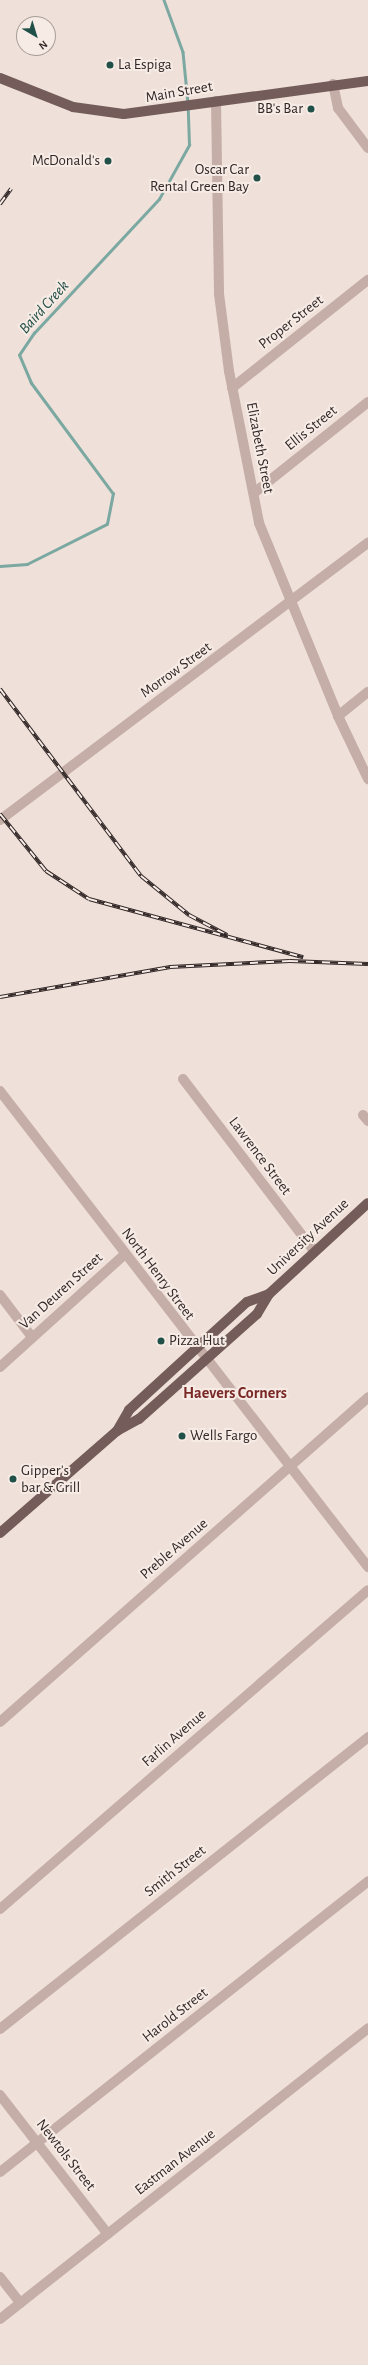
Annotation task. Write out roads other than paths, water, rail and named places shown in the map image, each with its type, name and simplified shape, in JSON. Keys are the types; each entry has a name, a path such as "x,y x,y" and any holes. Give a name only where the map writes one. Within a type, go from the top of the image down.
{"main road":[{"name":"Main Street","path":"0,78 51,99 94,111 137,114 334,84 368,81"},
{"name":"University Avenue","path":"0,1533 117,1431 138,1419 257,1314 269,1294 314,1250 368,1203"},
{"name":"University Avenue","path":"117,1431 129,1410 247,1302 269,1294"}],"street":[{"path":"334,84 338,108 368,148"},
{"name":"Elizabeth Street","path":"216,101 218,283 232,388 259,523 338,716 368,779"},
{"name":"Proper Street","path":"232,388 368,280"},
{"name":"Ellis Street","path":"254,493 368,402"},
{"name":"Morrow Street","path":"0,820 292,604 368,544"},
{"path":"338,716 368,692"},
{"name":"Lawrence Street","path":"183,1079 314,1250"},
{"name":"North Henry Street","path":"0,1091 196,1349 368,1567"},
{"name":"Van Deuren Street","path":"0,1366 125,1254"},
{"path":"0,1295 32,1337"},
{"name":"Preble Avenue","path":"0,1722 368,1397"},
{"name":"Farlin Avenue","path":"0,1909 368,1590"},
{"name":"Smith Street","path":"0,2029 368,1737"},
{"name":"Harold Street","path":"0,2172 368,1881"},
{"name":"Eastman Avenue","path":"0,2319 368,2028"},
{"name":"Newtols Street","path":"0,2095 108,2234"},
{"path":"0,2277 20,2303"}],"waterway":[{"name":"Baird Creek","path":"164,0 183,52 188,103"},
{"name":"Baird Creek","path":"0,566 27,564 107,524 113,494 31,383 19,355 34,333 159,199 189,145 188,108"}],"railway":[{"path":"0,204 11,189"},
{"path":"0,689 141,876 189,915 227,935"},
{"path":"0,814 46,871 89,899 303,957"},
{"path":"0,997 170,967 290,961 368,964"}],"place":[{"name":"La Espiga","path":"110,65"},
{"name":"BB's Bar","path":"311,109"},
{"name":"McDonald's","path":"108,161"},
{"name":"Oscar Car Rental Green Bay","path":"257,178"},
{"name":"Pizza Hut","path":"161,1341"},
{"name":"Wells Fargo","path":"182,1436"},
{"name":"Gipper's bar & Grill","path":"13,1479"}],"district":[{"name":"Haevers Corners","path":"235,1393"}]}
